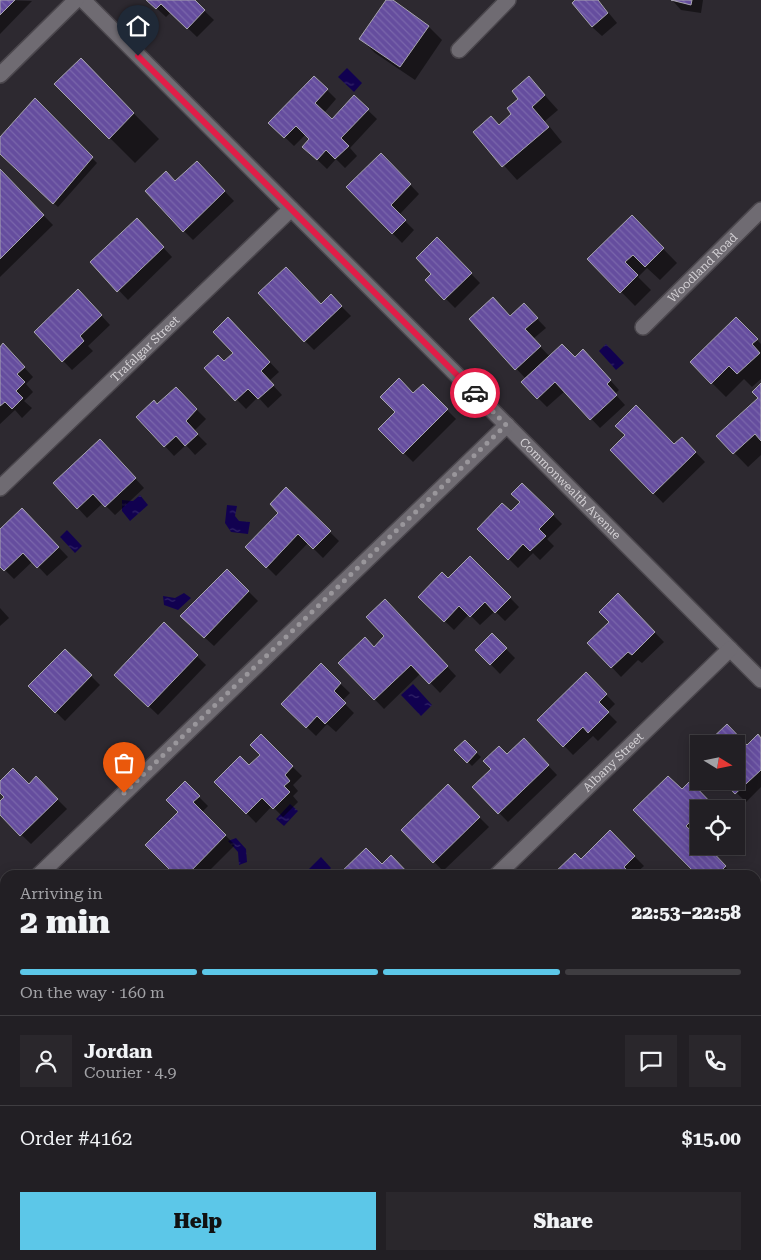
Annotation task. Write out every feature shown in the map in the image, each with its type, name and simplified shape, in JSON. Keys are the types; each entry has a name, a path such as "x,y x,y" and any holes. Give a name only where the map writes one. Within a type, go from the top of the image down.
{"street":[{"path":"0,75 76,0"},
{"name":"Commonwealth Avenue","path":"83,0 761,680"},
{"path":"459,50 508,0"},
{"name":"Trafalgar Street","path":"0,488 291,209"},
{"name":"Woodland Road","path":"643,327 761,210"},
{"path":"44,870 506,425"},
{"name":"Albany Street","path":"502,870 730,649"}],"water":[{"path":"347,68 362,83 354,92 338,77"},
{"path":"606,344 624,363 616,370 599,351"},
{"path":"140,495 148,505 130,521 122,511 122,500 133,501"},
{"path":"227,505 237,506 235,516 239,521 250,522 248,534 231,532 225,523"},
{"path":"67,530 82,546 75,553 60,537"},
{"path":"184,593 191,598 178,610 164,605 163,596 175,598"},
{"path":"413,684 432,705 421,716 401,695"},
{"path":"290,804 298,811 284,826 276,819"},
{"path":"236,838 246,849 247,862 239,865 238,852 228,841"},
{"path":"321,857 331,868 329,870 308,870"}],"building":[{"path":"0,0 15,0 0,15"},
{"path":"146,0 195,0 205,10 187,29 161,4 156,9"},
{"path":"386,0 393,0 429,26 400,67 359,39"},
{"path":"575,0 598,0 608,13 592,27 572,3"},
{"path":"671,0 692,0 691,5"},
{"path":"81,58 134,113 109,139 54,84"},
{"path":"314,76 328,89 315,103 332,119 354,95 369,109 341,138 349,146 335,159 326,150 317,160 302,147 309,139 296,126 284,138 268,123"},
{"path":"529,76 545,95 532,107 549,127 502,167 473,132 491,116 499,125 511,114 507,108 518,99 512,91"},
{"path":"35,98 93,157 53,204 0,154 0,137"},
{"path":"381,153 411,184 391,205 406,220 392,234 346,187"},
{"path":"197,161 225,191 183,232 145,191 166,171 175,181"},
{"path":"0,169 44,215 0,259"},
{"path":"632,215 664,248 645,267 633,255 625,262 638,275 620,293 587,259"},
{"path":"137,218 164,247 117,292 90,262"},
{"path":"437,237 472,273 444,300 425,280 431,274 416,258"},
{"path":"286,267 321,304 331,294 342,306 304,342 258,293"},
{"path":"78,289 102,315 80,336 84,341 62,362 34,332"},
{"path":"493,297 510,316 524,303 538,318 525,329 541,346 515,370 469,319"},
{"path":"228,317 270,362 261,371 274,385 258,399 248,389 235,401 204,368 218,355 224,361 233,353 213,332"},
{"path":"736,317 758,339 752,344 760,353 737,374 729,366 711,384 690,362"},
{"path":"3,343 25,367 17,374 25,382 16,391 23,398 12,409 5,402 0,406 0,347"},
{"path":"562,344 575,357 583,349 611,380 607,384 617,395 590,420 555,382 537,399 521,382"},
{"path":"399,378 413,393 423,384 448,409 403,454 378,429 395,412 380,397"},
{"path":"761,383 761,441 755,434 733,454 716,436 758,398 752,392"},
{"path":"176,387 197,409 186,421 198,434 185,446 176,436 164,447 136,417 154,400 157,404"},
{"path":"636,405 674,444 682,437 696,452 653,494 610,450 625,435 615,426"},
{"path":"100,439 136,478 105,507 93,494 77,509 53,483"},
{"path":"522,483 554,514 539,529 546,536 530,551 523,544 508,560 477,529 502,503 511,511 520,502 511,494"},
{"path":"286,487 331,531 313,549 298,534 266,568 245,547 278,513 270,504"},
{"path":"22,508 59,547 37,568 23,553 4,571 0,567 0,529"},
{"path":"470,556 511,597 495,613 485,602 470,617 459,606 444,622 418,597 442,572 448,578"},
{"path":"227,569 249,591 204,638 180,616"},
{"path":"618,593 655,632 632,655 628,652 611,668 587,643 609,622 599,612"},
{"path":"385,599 448,666 429,684 411,665 374,700 338,663 365,637 374,647 384,636 366,617"},
{"path":"164,622 198,655 148,707 114,675"},
{"path":"492,633 507,648 490,665 475,650"},
{"path":"65,649 92,675 55,713 28,686"},
{"path":"321,663 341,683 334,691 346,703 325,724 317,716 306,728 281,704"},
{"path":"586,672 607,694 599,702 609,712 588,733 583,727 563,747 537,720"},
{"path":"727,724 737,735 715,735"},
{"path":"261,734 293,766 285,775 290,781 284,786 290,792 273,809 262,798 246,814 214,782 240,756 249,765 260,755 250,745"},
{"path":"758,734 761,738 761,770 745,785 745,743 747,745"},
{"path":"524,738 549,765 498,814 472,787 491,769 483,761 499,746 507,754"},
{"path":"465,740 477,752 467,763 454,750"},
{"path":"13,768 29,784 36,776 58,799 20,836 0,815 0,801 4,797 0,793 0,781"},
{"path":"668,776 682,789 690,781 690,790 699,790 708,800 690,800 690,822 686,826 690,830 690,855 716,855 726,866 722,870 692,870 633,810"},
{"path":"185,781 200,796 193,802 226,835 192,870 170,870 145,845 178,812 166,800"},
{"path":"448,784 480,817 433,863 401,830"},
{"path":"731,790 739,790 735,794"},
{"path":"610,830 635,856 624,867 627,870 557,870 575,853 581,859"},
{"path":"366,848 382,864 391,855 405,870 343,870"}],"way so far":[{"path":"124,793 506,425 475,393"}],"route":[{"path":"138,56 475,393"}]}
